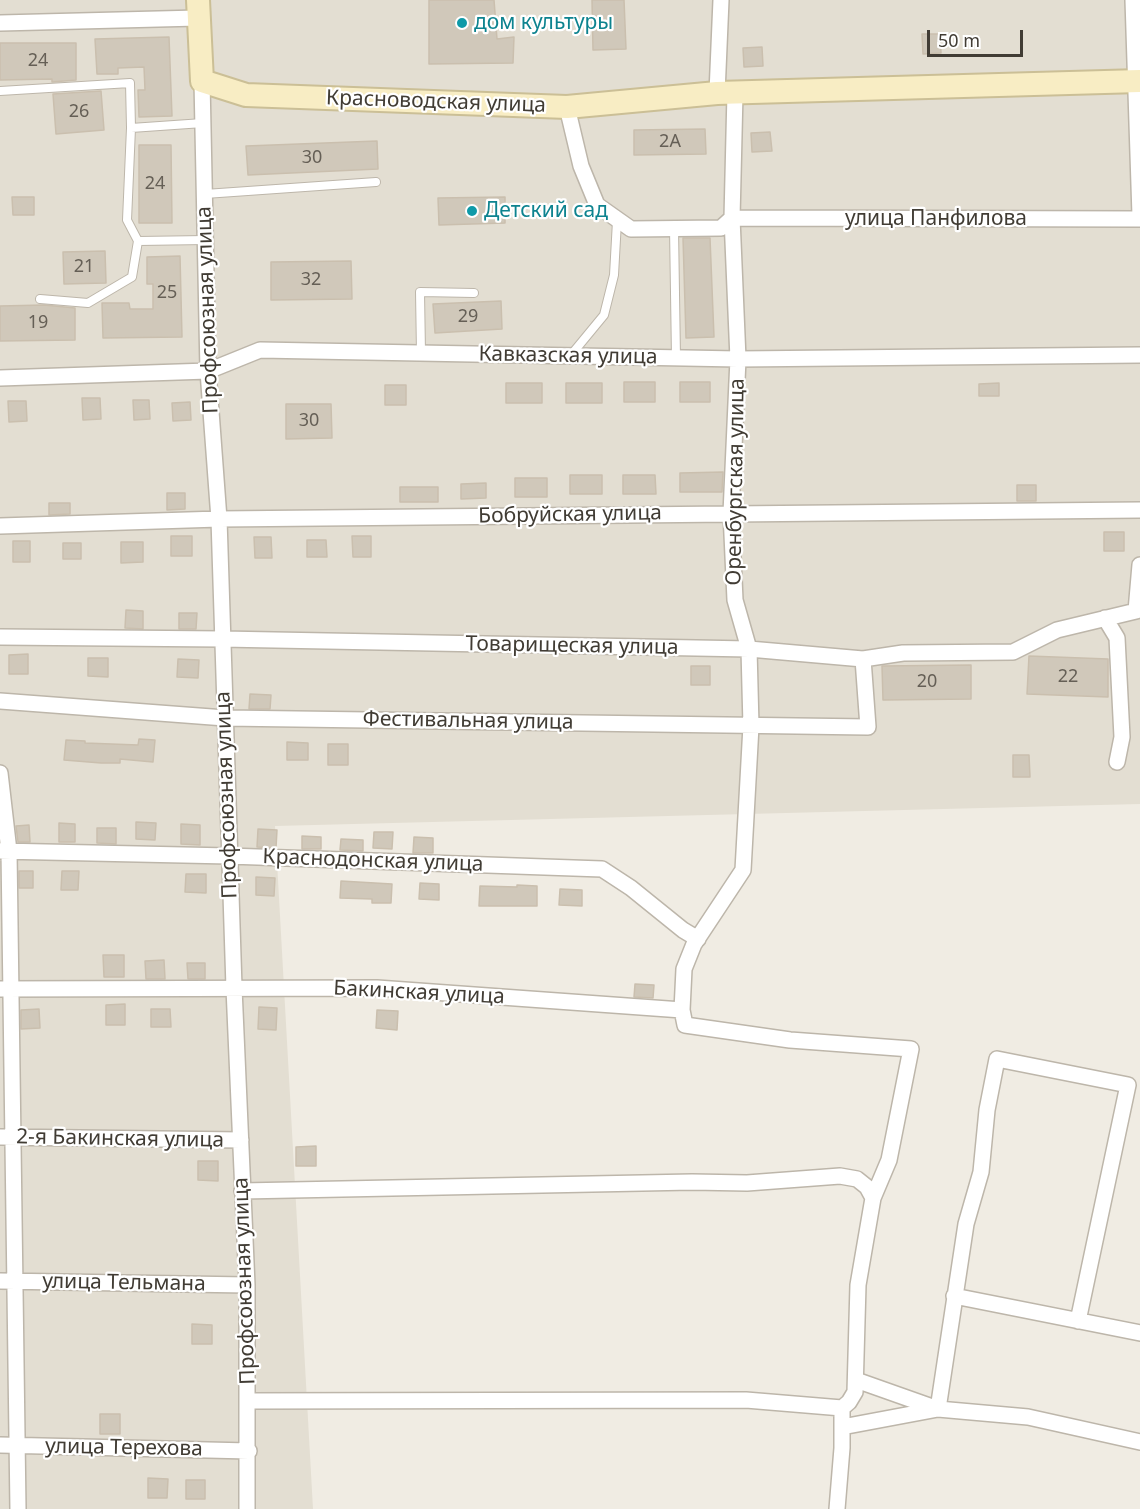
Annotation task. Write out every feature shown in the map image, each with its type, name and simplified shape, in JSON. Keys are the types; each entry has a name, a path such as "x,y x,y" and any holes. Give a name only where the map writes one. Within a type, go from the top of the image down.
{"main road":[{"path":"198,9 202,81"},
{"name":"Красноводская улица","path":"202,81 246,95 567,106"},
{"path":"567,106 726,93 1138,82"}],"street":[{"name":"Оренбургская улица","path":"698,939 743,870 751,726 749,649 735,600 731,513 738,359 721,0"},
{"path":"1133,0 1138,82 1140,218"},
{"path":"0,23 198,9"},
{"name":"Профсоюзная улица","path":"202,81 208,371 219,519 229,856 247,1285 248,1509"},
{"name":"Красноводская улица","path":"567,106 581,166 597,205 631,229 721,228 732,218"},
{"name":"улица Панфилова","path":"732,218 1140,218"},
{"name":"Кавказская улица","path":"0,378 208,371 260,350 738,359 1140,355"},
{"name":"Бобруйская улица","path":"0,526 219,519 1140,510"},
{"name":"Товарищеская улица","path":"0,637 749,649 863,659 903,653 1013,652 1057,630 1136,611 1140,565"},
{"path":"1105,618 1117,638 1122,737 1117,762"},
{"name":"Фестивальная улица","path":"0,701 225,718 868,727 863,659"},
{"path":"0,773 5,851 8,1281 17,1445 18,1509"},
{"name":"Краснодонская улица","path":"5,851 229,856 602,870 631,888 683,930 698,939"},
{"path":"248,1401 746,1400 842,1408 849,1402 855,1392 858,1285 873,1198 889,1160 910,1049 790,1040 685,1025 682,1010 684,969 698,939"},
{"name":"Бакинская улица","path":"6,989 377,988 682,1010"},
{"path":"938,1409 966,1224 981,1172 987,1110 997,1059 1134,1085 1078,1321"},
{"name":"2-я Бакинская улица","path":"7,1137 241,1140"},
{"path":"242,1191 692,1182 747,1183 840,1176 857,1179 867,1187 873,1198"},
{"name":"улица Тельмана","path":"8,1281 247,1285"},
{"path":"954,1296 1140,1333"},
{"path":"856,1380 938,1409 1028,1417 1140,1443"},
{"path":"837,1509 842,1408"},
{"path":"842,1427 938,1409"},
{"name":"улица Терехова","path":"0,1445 249,1451"}],"lane":[{"path":"0,91 130,84 131,128 127,220 138,241 132,277 88,303 40,299"},
{"path":"131,128 203,123"},
{"path":"205,194 376,182"},
{"path":"570,356 604,315 614,274 617,219"},
{"path":"674,228 676,358"},
{"path":"138,241 206,240"},
{"path":"421,353 420,292 474,293"}],"shaded area":[{"path":"0,0 1140,0 1140,804 275,826 313,1509 0,1509"}],"building":[{"name":"дом культуры","path":"429,0 494,0 497,39 514,37 513,63 429,64"},
{"path":"592,0 624,0 626,49 593,50"},
{"path":"922,34 940,34 941,53 923,54"},
{"path":"169,37 172,116 139,117 138,90 145,90 144,67 118,68 118,74 97,74 95,39"},
{"path":"0,43 76,43 76,80 52,82 52,79 0,80"},
{"path":"762,47 763,66 744,67 743,48"},
{"path":"101,91 104,130 56,134 53,94"},
{"path":"705,129 706,154 634,155 634,130"},
{"path":"770,132 772,151 752,152 751,133"},
{"path":"377,141 378,169 248,175 246,146"},
{"path":"139,145 171,145 172,223 139,223"},
{"path":"12,197 34,197 34,215 13,215"},
{"name":"Детский сад","path":"505,197 505,223 439,225 438,198"},
{"path":"683,238 710,238 714,337 686,338"},
{"path":"105,251 106,283 64,284 63,252"},
{"path":"180,256 182,337 103,338 102,303 129,303 130,309 153,309 153,284 147,284 147,257"},
{"path":"351,261 352,299 271,300 271,262"},
{"path":"501,301 502,329 435,333 433,304"},
{"path":"44,305 75,308 75,340 0,341 0,306"},
{"path":"624,382 655,382 655,402 624,402"},
{"path":"680,382 710,382 710,402 680,402"},
{"path":"506,383 542,383 542,403 506,403"},
{"path":"566,383 602,383 602,403 566,403"},
{"path":"999,383 999,396 979,396 979,384"},
{"path":"385,385 406,385 406,405 385,405"},
{"path":"82,398 100,398 101,419 83,420"},
{"path":"133,400 149,400 150,419 134,420"},
{"path":"8,401 26,401 27,421 9,422"},
{"path":"190,402 191,420 173,421 172,403"},
{"path":"286,404 331,404 332,438 286,439"},
{"path":"723,472 722,492 680,492 680,473"},
{"path":"570,475 602,475 602,494 570,494"},
{"path":"623,475 655,475 656,494 623,494"},
{"path":"515,478 547,478 547,497 515,497"},
{"path":"486,483 486,498 461,499 461,484"},
{"path":"1017,485 1036,485 1036,501 1017,501"},
{"path":"400,487 438,487 438,502 400,502"},
{"path":"167,493 185,493 185,509 167,510"},
{"path":"49,503 70,503 70,514 49,515"},
{"path":"1104,532 1124,532 1124,551 1104,551"},
{"path":"171,536 192,536 192,556 171,556"},
{"path":"352,536 371,536 371,557 353,557"},
{"path":"254,537 271,537 272,558 255,558"},
{"path":"307,540 326,540 327,557 307,557"},
{"path":"13,541 30,541 30,562 13,562"},
{"path":"121,542 143,542 143,562 121,563"},
{"path":"63,543 81,543 81,559 63,559"},
{"path":"126,610 143,611 143,629 125,628"},
{"path":"179,613 197,613 196,629 179,629"},
{"path":"28,654 28,674 9,674 9,655"},
{"path":"1029,656 1108,659 1108,697 1027,694"},
{"path":"88,658 108,658 108,677 88,676"},
{"path":"178,659 199,660 198,678 177,677"},
{"path":"971,665 971,699 883,700 882,666"},
{"path":"691,666 710,666 710,685 691,685"},
{"path":"250,694 271,695 270,709 249,709"},
{"path":"139,739 155,740 153,762 120,759 120,763 64,760 66,740 138,745"},
{"path":"287,742 308,743 308,760 287,760"},
{"path":"328,744 348,744 348,765 328,765"},
{"path":"1013,755 1029,755 1030,777 1013,777"},
{"path":"136,822 156,823 155,840 136,839"},
{"path":"59,823 75,824 75,842 59,842"},
{"path":"181,824 200,825 200,845 181,844"},
{"path":"29,825 30,842 18,842 16,826"},
{"path":"97,828 116,828 116,844 97,843"},
{"path":"258,829 277,830 276,848 257,847"},
{"path":"374,832 393,832 392,849 373,848"},
{"path":"302,836 321,837 321,849 302,849"},
{"path":"414,837 433,838 433,853 413,853"},
{"path":"341,839 363,840 363,851 340,850"},
{"path":"19,871 33,871 33,888 19,888"},
{"path":"62,871 79,871 78,890 61,890"},
{"path":"186,874 206,874 206,893 185,892"},
{"path":"256,877 275,878 274,896 256,895"},
{"path":"341,881 392,884 391,903 372,903 372,899 340,898"},
{"path":"420,883 439,884 439,900 419,899"},
{"path":"517,885 537,886 537,906 479,906 480,886 517,887"},
{"path":"560,889 582,890 582,906 559,905"},
{"path":"103,955 124,955 124,977 104,977"},
{"path":"164,960 165,979 146,979 145,961"},
{"path":"187,963 205,963 205,979 188,979"},
{"path":"635,984 654,985 653,998 634,997"},
{"path":"125,1004 125,1025 106,1025 106,1005"},
{"path":"259,1007 277,1008 276,1030 258,1029"},
{"path":"39,1009 40,1028 21,1029 21,1010"},
{"path":"151,1009 170,1009 171,1027 151,1027"},
{"path":"377,1010 398,1011 397,1030 376,1028"},
{"path":"316,1146 316,1166 296,1166 296,1147"},
{"path":"198,1161 218,1161 218,1181 198,1180"},
{"path":"192,1324 212,1325 212,1344 192,1344"},
{"path":"100,1414 120,1414 120,1434 100,1434"},
{"path":"148,1478 168,1479 167,1498 148,1498"},
{"path":"186,1480 205,1480 205,1499 186,1499"}],"place":[{"name":"дом культуры","path":"462,23"},
{"name":"Детский сад","path":"472,211"}]}
